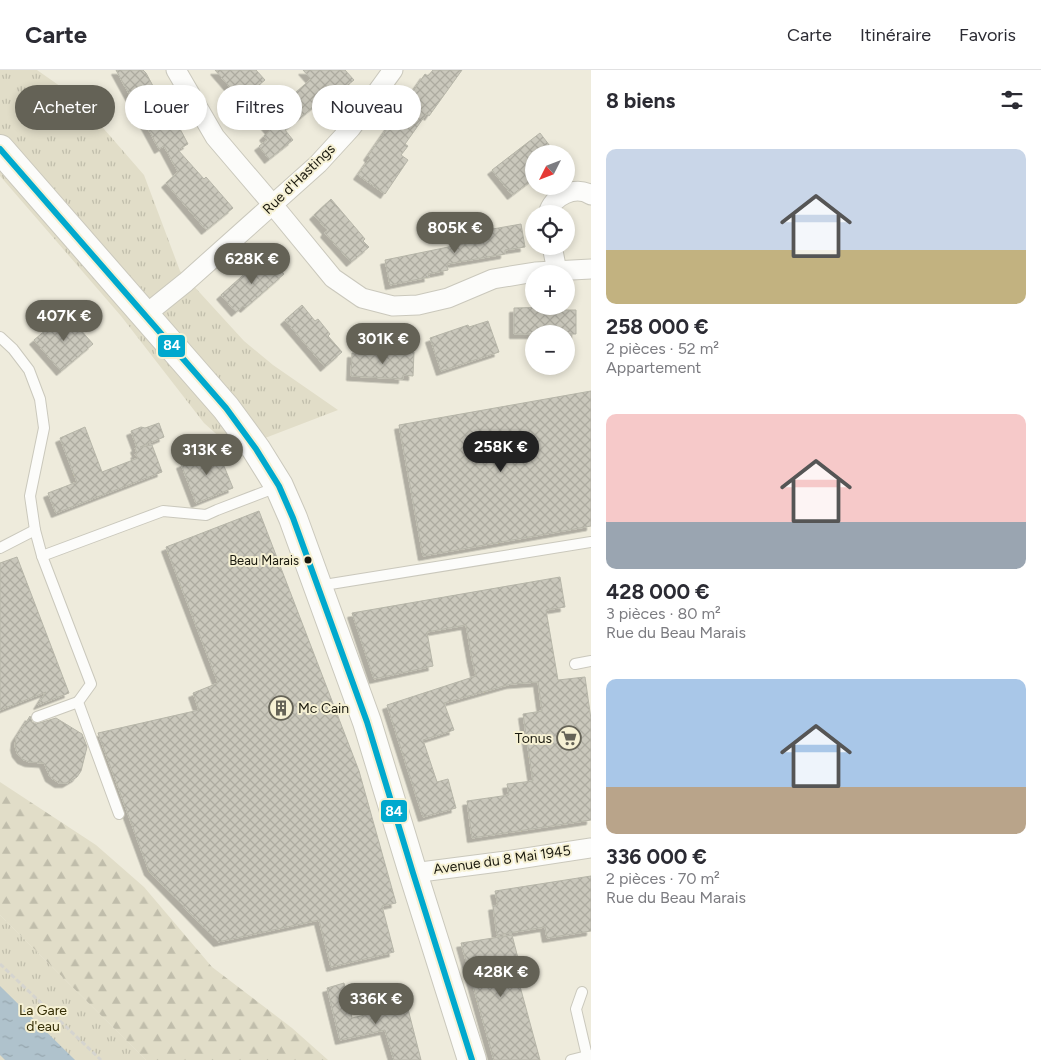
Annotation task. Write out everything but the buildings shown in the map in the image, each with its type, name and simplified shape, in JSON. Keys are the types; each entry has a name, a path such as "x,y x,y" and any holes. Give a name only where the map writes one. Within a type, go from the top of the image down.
{"street":[{"path":"176,70 215,137 333,278 362,298 393,306 418,305 448,298 493,279 525,274"},
{"name":"Rue d'Hastings","path":"145,315 186,282 318,164 351,128 393,70"},
{"path":"0,149 226,408 256,449 279,486 293,518 367,722 472,1060"},
{"path":"551,205 559,196 572,191 586,192 591,195"},
{"path":"575,270 591,269"},
{"name":"Avenue du 8 Mai 1945","path":"413,873 591,848"}],"lane":[{"path":"0,337 30,370 40,399 44,428 30,496 35,530 42,556 90,684 78,702 38,718"},
{"path":"42,556 163,511 206,516 216,510 279,486"},
{"path":"0,548 35,530"},
{"path":"318,586 591,542"},
{"path":"576,664 591,661"},
{"path":"78,702 119,814"},
{"path":"571,1060 589,1055 576,1008 582,992"}],"path":[{"path":"0,964 101,1060"}],"green space":[{"path":"0,70 37,70 58,85 15,85 15,130 105,130 144,175 180,271 244,341 273,365 338,410 234,450 204,423 121,316 0,176"},
{"path":"0,782 96,845 144,887 212,967 292,1028 328,1060 146,1060 0,915"},
{"name":"La Gare d'eau","path":"0,915 146,1060 0,1060"}],"water":[{"path":"0,986 75,1060 5,1060 0,1055"}],"transit line":[{"name":"84","path":"0,149 226,408 256,449 279,486 293,518 367,722 472,1060"}],"place":[{"name":"Beau Marais","path":"308,560"},
{"name":"Mc Cain","path":"281,708"},
{"name":"Tonus","path":"569,738"}]}
